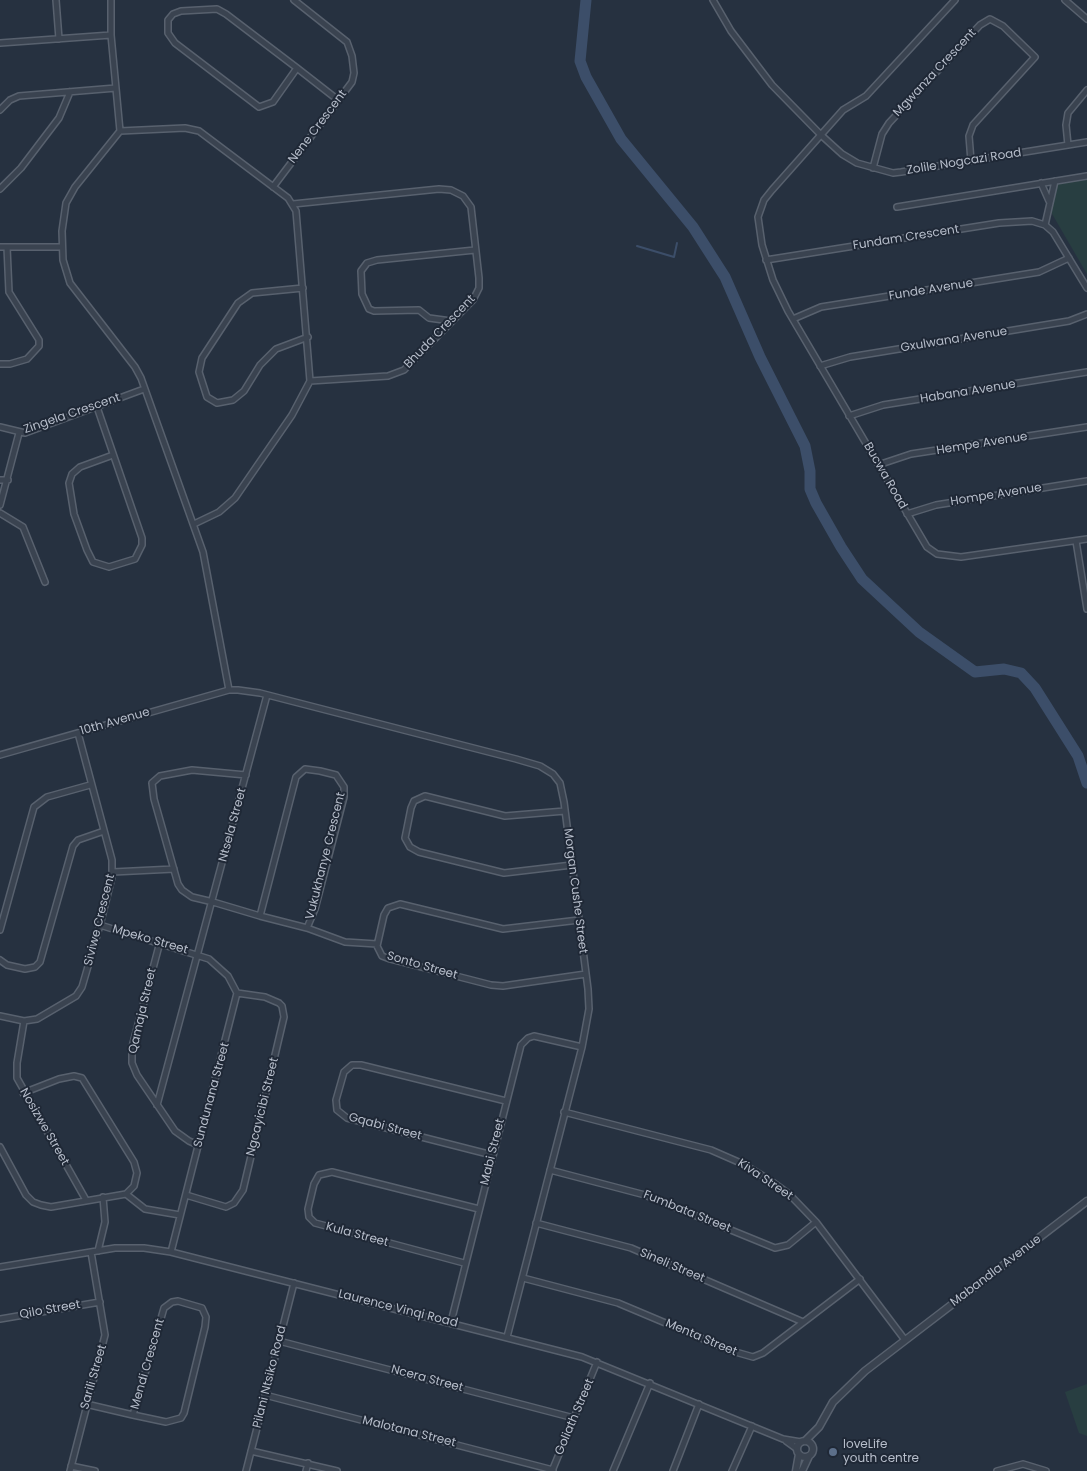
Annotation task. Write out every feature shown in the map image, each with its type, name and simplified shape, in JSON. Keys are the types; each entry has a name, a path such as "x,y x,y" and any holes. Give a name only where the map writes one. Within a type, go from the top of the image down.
{"street":[{"path":"56,0 59,39"},
{"path":"111,0 111,35 120,132 70,196 64,212 61,247 63,260 70,283 135,367 144,389 194,524 206,565 229,690"},
{"name":"Nene Crescent","path":"273,187 352,82 354,64 350,48 343,38 294,0"},
{"name":"Zolile Nogcazi Road","path":"713,0 731,32 772,85 821,135 848,158 873,168 900,172 1087,142"},
{"name":"Bucwa Road","path":"954,0 866,96 843,110 764,200 758,217 766,260 773,280 792,319 927,547 936,554 951,558 1087,539"},
{"path":"1065,0 1087,19"},
{"path":"297,68 273,102 259,107 175,43 168,33 168,20 175,12 217,9 297,68 338,100"},
{"name":"Mgwanza Crescent","path":"873,168 882,134 889,123 980,25 987,19 992,19 1003,26 1035,57 973,125 969,136 971,160"},
{"path":"0,43 111,35"},
{"path":"0,110 10,100 19,96 116,88"},
{"path":"1068,145 1066,125 1068,113 1087,90"},
{"path":"0,189 21,168 59,118 70,92"},
{"path":"120,132 185,128 199,131 293,204 298,224 310,381 292,415 235,498 219,512 194,524"},
{"path":"897,207 1087,176"},
{"path":"1055,181 1045,224 1070,258 1087,288"},
{"path":"1041,184 1049,202"},
{"name":"Bhuda Crescent","path":"293,204 439,189 451,190 463,196 471,208 479,278 478,294 404,370 397,374 310,381"},
{"name":"Fundam Crescent","path":"766,260 999,222 1025,220 1045,224"},
{"path":"0,247 61,247"},
{"path":"0,364 10,364 27,359 38,346 39,340 8,292 6,247"},
{"path":"451,321 429,318 419,310 374,311 369,309 362,294 360,271 367,263 377,260 475,250"},
{"name":"Funde Avenue","path":"792,319 821,307 1039,272 1070,258"},
{"path":"304,288 252,293 238,303 202,358 199,372 207,397 217,403 233,400 244,391 260,365 276,349 308,337"},
{"name":"Gxulwana Avenue","path":"820,366 850,357 1069,321 1087,314"},
{"name":"Habana Avenue","path":"849,416 883,405 1087,372"},
{"name":"Zingela Crescent","path":"0,427 19,432 31,431 144,389"},
{"path":"97,407 142,538 142,545 135,559 109,567 93,562 87,550 74,514 69,483 72,474 80,467 112,455"},
{"name":"Hempe Avenue","path":"878,465 911,454 1087,427"},
{"path":"0,505 19,432"},
{"path":"0,480 8,480"},
{"name":"Hompe Avenue","path":"907,514 936,505 1087,480"},
{"path":"0,513 23,526 45,582"},
{"path":"1076,541 1087,609"},
{"name":"Morgan Cushe Street","path":"229,690 267,695 540,766 550,770 560,783 586,974 588,1009 582,1047 507,1337"},
{"name":"10th Avenue","path":"0,755 229,690"},
{"name":"Ntsela Street","path":"157,1106 267,695"},
{"name":"Siviwe Crescent","path":"24,1021 37,1019 79,992 100,925 112,872 104,831 90,785 78,733"},
{"name":"Vukukhanye Crescent","path":"246,774 192,770 160,776 152,783 154,799 178,884 187,895 260,916 307,928 315,909 344,797 344,787 336,775 307,769 302,770 296,777 260,916"},
{"path":"0,930 34,807 47,796 90,785"},
{"path":"565,810 505,816 425,796 414,801 410,808 405,838 410,847 419,852 504,873 572,865"},
{"path":"0,960 7,965 24,969 35,967 40,962 73,846 78,840 104,831"},
{"path":"112,872 174,869"},
{"name":"Sonto Street","path":"579,920 503,929 400,904 388,908 384,915 377,944 382,956 390,959 490,985 502,986 586,974"},
{"name":"Mpeko Street","path":"100,925 199,954"},
{"path":"307,928 345,942 377,944"},
{"name":"Qamaja Street","path":"160,942 131,1054 132,1064 137,1075 175,1131 198,1145"},
{"path":"199,954 210,959 223,970 237,993"},
{"name":"Sundunana Street","path":"171,1252 237,993"},
{"name":"Ngcayicibi Street","path":"186,1195 226,1207 234,1203 243,1190 284,1017 282,1006 279,1003 265,997 237,993"},
{"path":"0,1016 24,1021"},
{"name":"Nosizwe Street","path":"24,1021 16,1071 23,1093 86,1200"},
{"name":"Mabi Street","path":"451,1322 464,1263 521,1045 525,1040 538,1037 582,1047"},
{"name":"Gqabi Street","path":"492,1156 347,1118 337,1110 336,1100 344,1072 352,1065 361,1065 506,1101"},
{"path":"0,1147 26,1195 33,1202 51,1207 126,1194 132,1190 136,1178 134,1162 85,1081 78,1076 69,1076 23,1093"},
{"name":"Kiva Street","path":"564,1112 711,1150 734,1159 789,1194 816,1222 905,1340"},
{"name":"Fumbata Street","path":"550,1170 645,1195 775,1248 788,1245 816,1222"},
{"name":"Kula Street","path":"464,1263 315,1223 309,1217 308,1209 314,1184 319,1175 332,1172 479,1209"},
{"path":"126,1194 146,1209 180,1215"},
{"path":"98,1251 105,1222 103,1197"},
{"name":"Mabandla Avenue","path":"819,1427 833,1402 843,1391 905,1340 1087,1201"},
{"name":"Sineli Street","path":"536,1223 640,1252 803,1322"},
{"name":"Laurence Vinqi Road","path":"0,1267 128,1248 171,1252 451,1322 597,1362 783,1439 803,1442"},
{"name":"Sarili Street","path":"70,1468 86,1404 105,1341 91,1252"},
{"name":"Menta Street","path":"523,1278 618,1303 749,1357 764,1353 860,1279"},
{"name":"Pilani Ntsiko Road","path":"246,1471 294,1283"},
{"name":"Mendi Crescent","path":"86,1404 134,1415 166,1422 177,1420 184,1413 206,1327 205,1312 198,1305 178,1301 164,1308 134,1415"},
{"name":"Qilo Street","path":"0,1319 100,1302"},
{"name":"Ncera Street","path":"279,1341 574,1418"},
{"name":"Goliath Street","path":"552,1470 597,1362"},
{"path":"613,1471 650,1383"},
{"name":"Malotana Street","path":"265,1395 552,1470"},
{"path":"673,1471 699,1404"},
{"path":"732,1471 752,1426"},
{"path":"796,1471 798,1452 803,1442 819,1427"},
{"path":"802,1471 812,1452 819,1427"},
{"name":"Laurence Vinqi Road","path":"783,1439 798,1452"},
{"path":"803,1442 813,1447"},
{"path":"252,1451 338,1471"},
{"path":"798,1452 803,1457 809,1456"},
{"path":"306,1471 308,1463"},
{"path":"997,1471 1023,1464 1046,1471"},
{"path":"70,1468 95,1471"}],"green space":[{"path":"1087,179 1087,274 1051,212 1057,184"},
{"path":"1087,1384 1087,1436 1079,1433 1065,1392"}],"waterway":[{"path":"586,0 580,61 586,77 621,139 693,227 725,277 760,357 805,446 810,471 810,489 841,547 862,579 919,632 975,672 1004,669 1021,673 1035,688 1078,756 1087,783"},
{"path":"637,246 674,257 677,243"}],"place":[{"name":"loveLife youth centre","path":"833,1452"}]}
